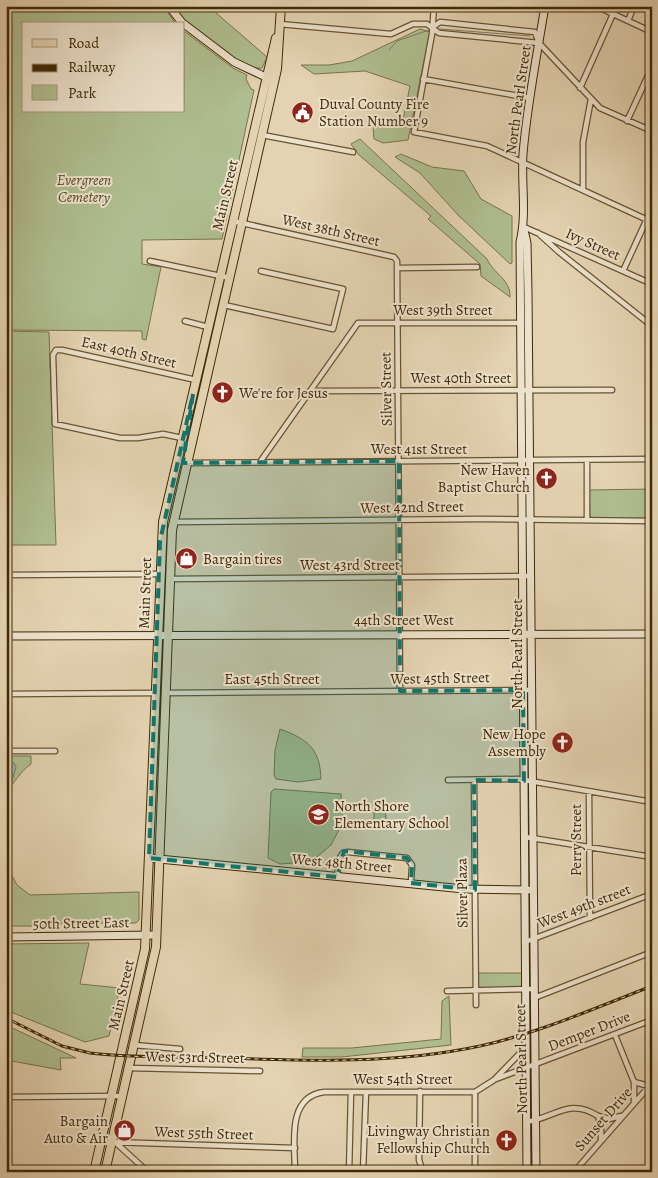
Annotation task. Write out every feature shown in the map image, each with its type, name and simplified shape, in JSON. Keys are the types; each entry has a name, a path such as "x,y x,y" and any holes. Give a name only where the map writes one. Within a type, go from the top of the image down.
{"main road":[{"name":"Main Street","path":"105,1172 153,964 156,935 173,522 274,81 279,51 281,6"},
{"name":"Main Street","path":"94,1172 142,966 146,936 159,574 163,522 265,77 279,24"},
{"path":"186,463 184,456 191,421 193,394"}],"street":[{"path":"169,6 182,22"},
{"path":"434,6 433,27 413,130 416,133 482,145 523,162 649,221"},
{"name":"North Pearl Street","path":"527,1172 525,942 533,838 529,323 523,162 530,98 546,6"},
{"path":"596,6 652,32"},
{"path":"628,21 634,6"},
{"path":"580,88 613,14"},
{"path":"433,27 440,22 535,32 539,43 591,99 609,113 652,131"},
{"path":"279,24 391,34 413,24 427,24 433,27 439,34 539,43"},
{"path":"185,25 234,62 274,81"},
{"path":"627,121 652,67"},
{"path":"424,79 530,98"},
{"path":"583,190 583,142 591,99"},
{"path":"262,135 353,152"},
{"path":"623,271 649,221 652,208"},
{"name":"West 38th Street","path":"233,221 394,257 397,268"},
{"name":"North Pearl Street","path":"524,227 520,242 524,837 533,939 536,1172"},
{"name":"Ivy Street","path":"524,227 652,284"},
{"path":"538,233 652,326"},
{"path":"150,261 230,278"},
{"path":"397,268 477,267"},
{"name":"Silver Street","path":"397,268 400,691"},
{"path":"224,305 333,329 343,289 261,271"},
{"path":"185,321 208,327"},
{"name":"West 39th Street","path":"310,391 358,323 529,323"},
{"name":"East 40th Street","path":"182,438 163,434 138,438 120,438 55,424 53,355 56,350 62,350 196,380"},
{"name":"West 40th Street","path":"310,391 612,390"},
{"path":"260,462 310,391"},
{"name":"West 41st Street","path":"186,463 652,459"},
{"path":"587,460 587,519"},
{"name":"West 42nd Street","path":"173,522 522,519 652,521"},
{"path":"6,575 159,574"},
{"name":"West 43rd Street","path":"170,579 531,576"},
{"name":"44th Street West","path":"6,636 652,634"},
{"name":"West 45th Street","path":"379,691 532,690"},
{"name":"East 45th Street","path":"165,693 379,691"},
{"path":"6,694 155,693"},
{"path":"6,751 55,751"},
{"path":"448,780 524,781 652,802"},
{"name":"Silver Plaza","path":"474,780 476,1005"},
{"name":"Perry Street","path":"589,792 590,918"},
{"path":"524,837 652,858"},
{"path":"337,877 339,859 343,853 348,852 407,858 412,865 411,883"},
{"name":"West 48th Street","path":"149,858 475,890 529,890"},
{"name":"West 49th street","path":"525,942 652,894"},
{"name":"50th Street East","path":"6,938 156,935"},
{"path":"534,998 652,952"},
{"path":"447,991 534,989"},
{"name":"Demper Drive","path":"534,1065 652,1020"},
{"path":"615,1035 634,1082 633,1103"},
{"path":"134,1045 180,1049"},
{"path":"494,1080 526,1047"},
{"path":"476,1172 475,1092 494,1080 534,1065"},
{"name":"West 53rd Street","path":"129,1068 260,1071"},
{"path":"634,1082 650,1084"},
{"name":"Sunset Drive","path":"574,1172 650,1084"},
{"path":"420,1091 418,1160 423,1172"},
{"name":"West 54th Street","path":"295,1148 296,1116 300,1105 308,1097 324,1092 475,1092"},
{"path":"349,1172 352,1092"},
{"path":"363,1172 366,1092"},
{"path":"6,1097 122,1096"},
{"path":"526,1122 535,1121 577,1106 609,1119 622,1116"},
{"path":"598,1116 601,1127 600,1141"},
{"path":"113,1142 148,1172"},
{"name":"West 55th Street","path":"113,1142 295,1148"},
{"path":"295,1148 295,1172"}],"highlighted area":[{"path":"193,394 183,463 399,461 400,691 523,690 524,781 474,780 475,890 411,883 412,865 407,858 344,851 337,877 149,858 160,541"}],"green space":[{"name":"Evergreen Cemetery","path":"6,6 163,6 175,22 22,22 22,112 185,112 185,32 233,68 247,75 246,79 251,89 254,90 222,239 142,240 142,264 161,267 146,340 142,339 142,331 6,330"},
{"path":"173,6 208,6 267,57 262,68 254,68 244,64 222,51 183,20"},
{"path":"420,29 430,32 408,140 383,143 374,139 373,127 402,125 410,86 365,71 314,74 301,65 329,65 352,61"},
{"path":"360,139 487,259 505,281 510,291 510,297 481,276 480,264 428,219 431,216 359,155 351,144"},
{"path":"401,154 432,167 464,171 481,199 512,216 512,263 510,264 458,215 420,173 395,157"},
{"path":"6,331 49,332 56,545 6,545"},
{"path":"652,489 652,518 590,519 589,490"},
{"path":"280,729 305,741 315,752 321,779 298,782 276,779 274,775 275,750"},
{"path":"6,756 31,756 31,764 6,792 6,784 12,781 14,764 6,763"},
{"path":"274,789 341,794 343,822 331,845 311,862 280,864 268,858 271,792"},
{"path":"374,802 385,802 386,821 374,821"},
{"path":"6,864 17,885 30,895 139,892 139,920 136,923 66,923 46,926 6,926"},
{"path":"89,943 80,984 120,988 109,1036 85,1042 6,1010 6,944"},
{"path":"478,973 523,973 523,987 478,988"},
{"path":"449,996 451,1045 342,1057 302,1057 303,1048 352,1048 441,1039 442,1001"},
{"path":"6,1025 76,1058 60,1058 61,1070 6,1060"}],"water":[{"path":"6,763 14,763 16,767 12,781 6,784"}],"waterway":[{"path":"440,29 530,36"},
{"path":"389,50 397,41 429,30"}],"railway":[{"path":"6,1018 62,1046 90,1053 141,1057 354,1060 417,1056 502,1041 567,1019 652,986"}],"place":[{"name":"Duval County Fire Station Number 9","path":"303,113"},
{"name":"We're for Jesus","path":"223,393"},
{"name":"New Haven Baptist Church","path":"546,479"},
{"name":"Bargain tires","path":"187,559"},
{"name":"New Hope Assembly","path":"562,743"},
{"name":"North Shore Elementary School","path":"318,815"},
{"name":"Bargain Auto & Air","path":"124,1130"},
{"name":"Livingway Christian Fellowship Church","path":"506,1140"}]}
